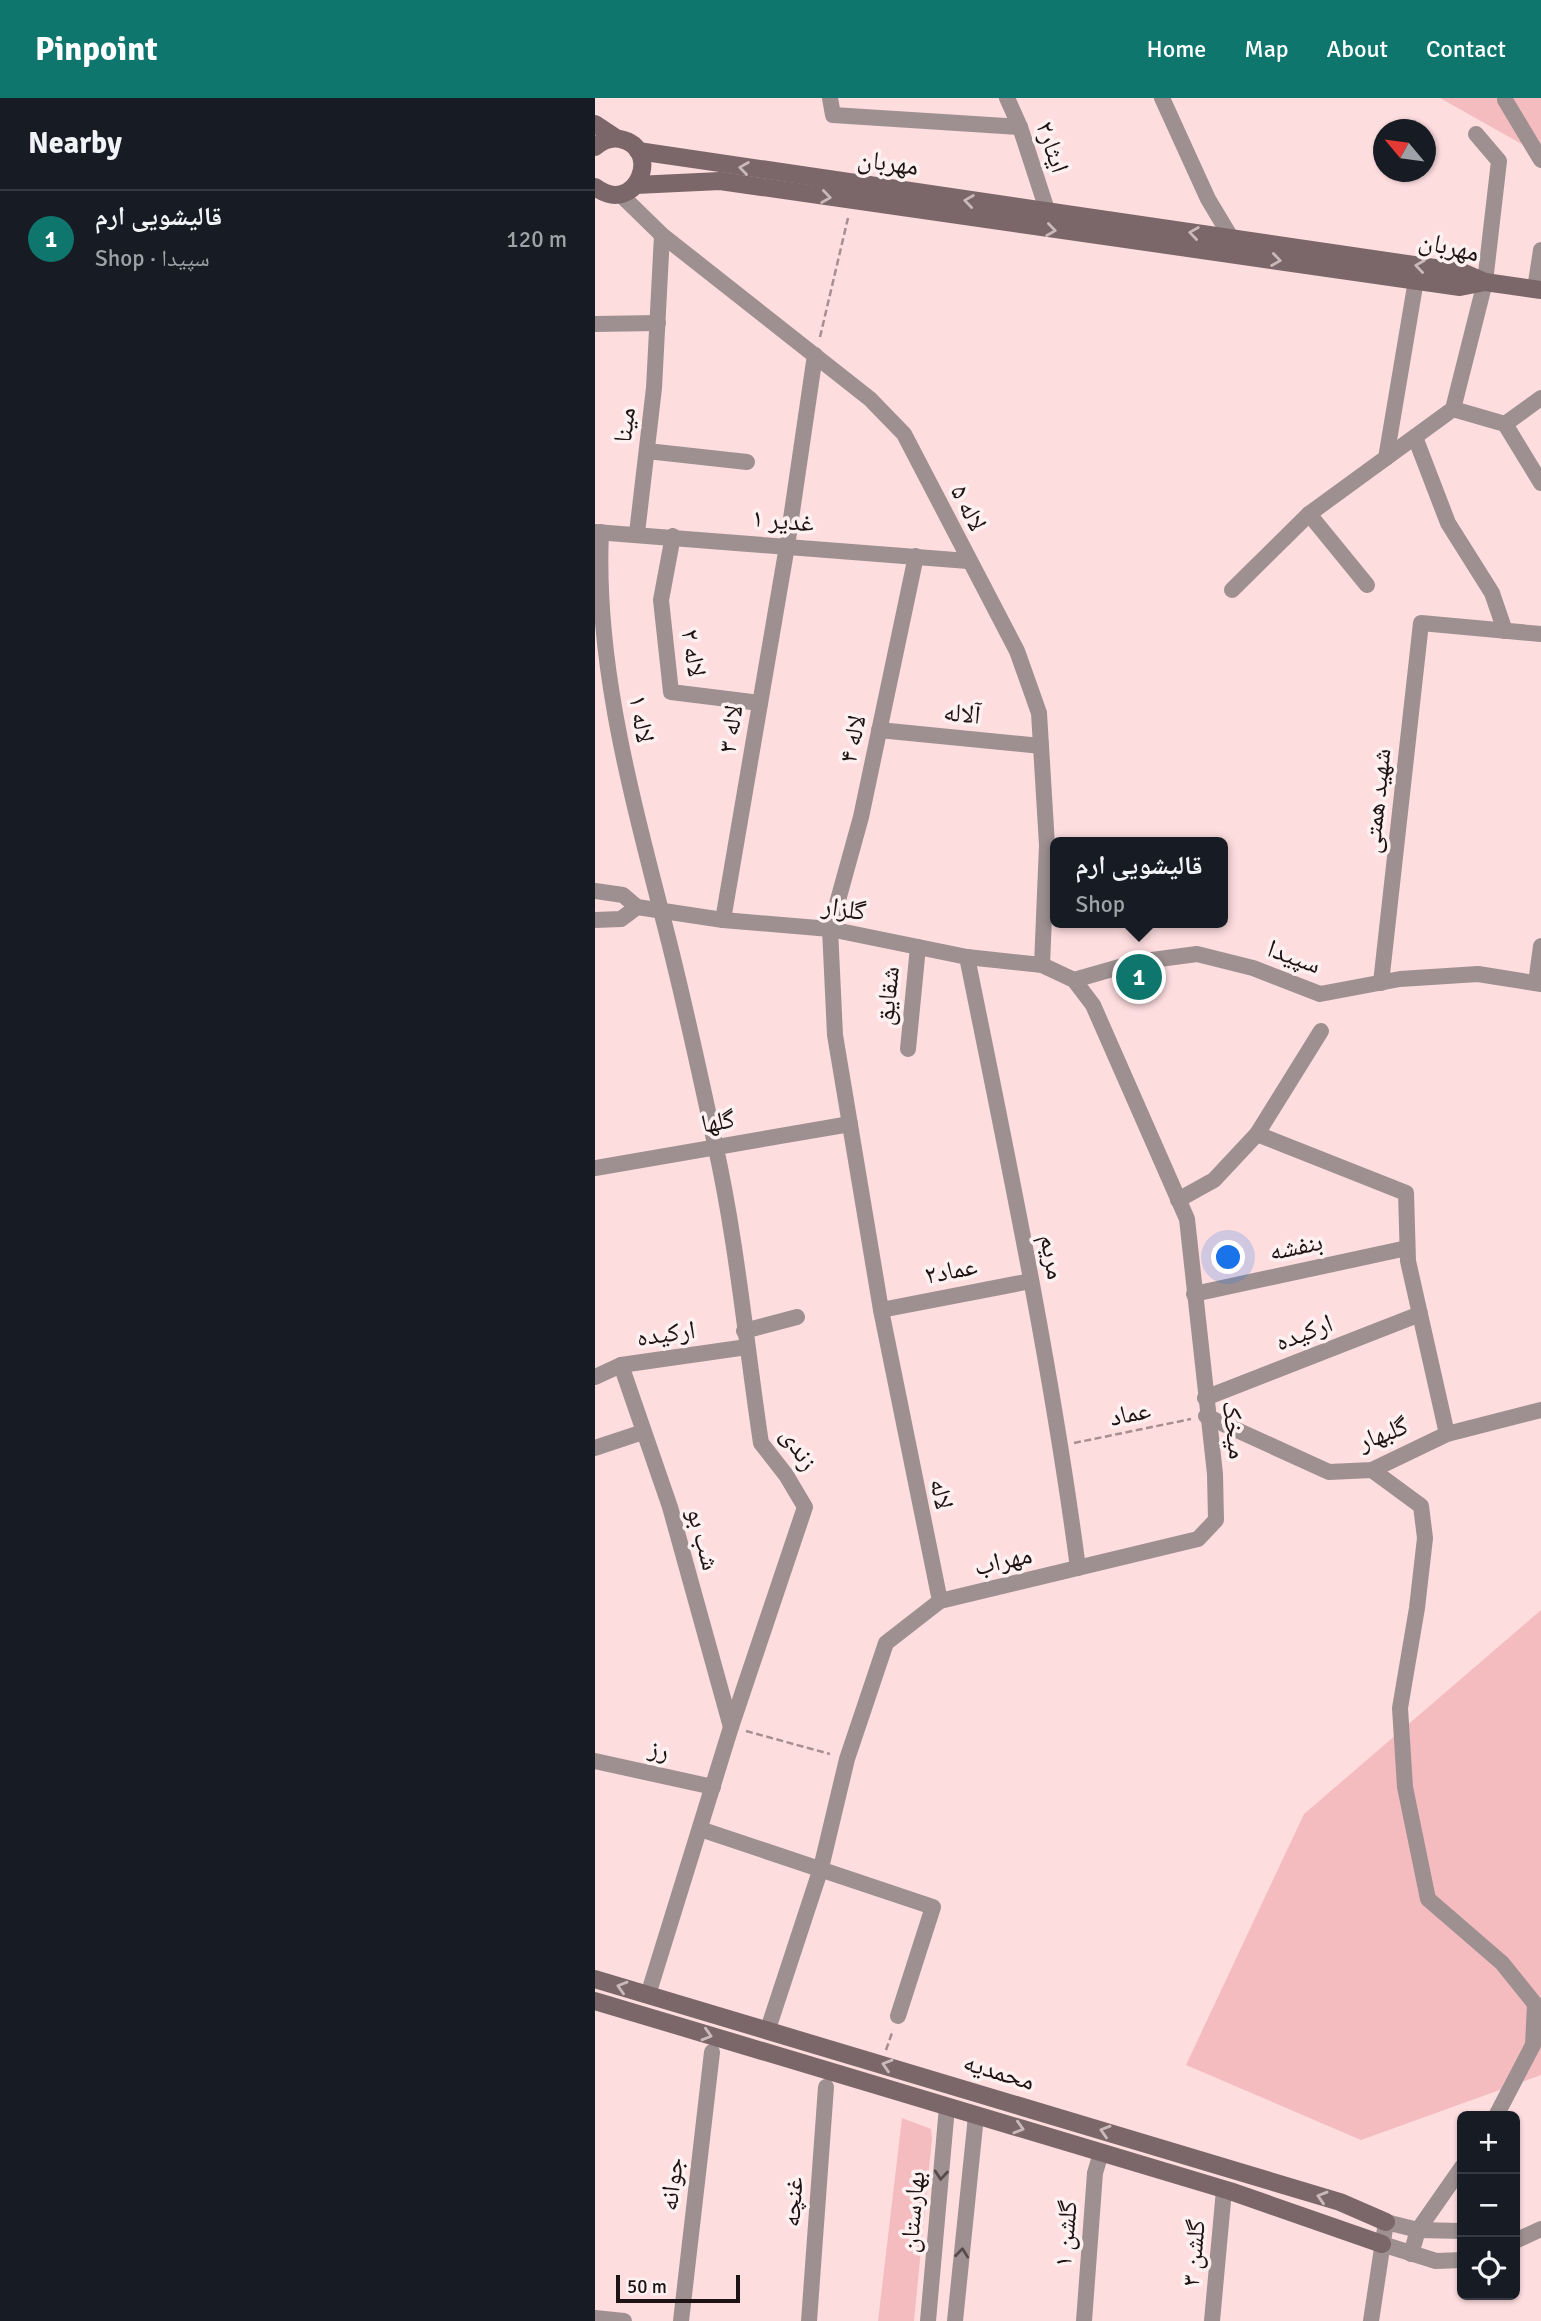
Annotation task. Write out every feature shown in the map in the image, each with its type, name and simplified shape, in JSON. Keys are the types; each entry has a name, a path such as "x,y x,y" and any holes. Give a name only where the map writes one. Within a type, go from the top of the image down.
{"street":[{"path":"830,98 833,115 1020,127"},
{"name":"ایثار۲","path":"1007,98 1020,127 1048,213"},
{"path":"1162,98 1208,199 1232,239"},
{"path":"1505,100 1541,160"},
{"path":"595,124 638,151 643,169 636,185 620,194 597,191"},
{"path":"1232,590 1309,514 1453,409 1485,282 1499,161 1476,134"},
{"path":"595,147 616,138"},
{"name":"مهربان","path":"638,151 1048,213 1135,232 1416,280 1460,286 1485,282"},
{"name":"مهربان","path":"636,185 720,181 852,201 1135,232 1232,239 1462,272 1485,282"},
{"name":"لاله ۵","path":"620,194 662,235 870,399 904,434 1021,661 1038,713 1047,845 1042,965"},
{"name":"مینا","path":"638,533 658,323 662,235"},
{"path":"1485,282 1538,290 1541,250"},
{"path":"1386,458 1416,280"},
{"path":"595,324 658,323"},
{"name":"لاله ۳","path":"723,919 787,546 815,355"},
{"path":"1505,425 1541,398"},
{"path":"1453,409 1505,425 1541,483"},
{"path":"1415,437 1448,523 1492,593 1505,631 1541,634"},
{"path":"647,451 747,462"},
{"path":"1309,514 1367,585"},
{"name":"غدیر ۱","path":"598,532 638,533 968,561"},
{"name":"لاله ۱","path":"598,532 605,653 627,784 661,911"},
{"name":"لاله ۲","path":"673,536 661,600 671,692 760,703"},
{"name":"لاله ۴","path":"830,929 861,817 916,556"},
{"name":"شهید همتی","path":"1381,983 1420,623 1505,631"},
{"name":"آلاله","path":"879,730 1041,746"},
{"name":"گلزار","path":"595,891 623,895 637,907 661,911 830,929 967,957 1042,965"},
{"path":"595,920 621,919 637,907"},
{"name":"زندی","path":"648,1995 731,1727 805,1507 786,1475 761,1443 716,1147 661,911"},
{"name":"لاله","path":"830,929 835,1035 880,1310 940,1601"},
{"path":"1539,984 1541,946"},
{"name":"شقایق","path":"908,1049 918,947"},
{"name":"سپیدا","path":"1074,980 1137,962 1197,954 1253,968 1320,994 1400,979 1478,974 1539,984"},
{"name":"مریم","path":"967,957 1061,1446 1078,1568"},
{"name":"میخک","path":"1042,965 1074,980 1093,1005 1187,1219 1206,1416 1215,1474 1216,1520 1198,1539 1078,1568"},
{"path":"1178,1200 1214,1180 1257,1135 1321,1031"},
{"name":"گلها","path":"595,1168 850,1124"},
{"path":"1257,1135 1406,1193 1407,1248 1447,1434"},
{"name":"بنفشه","path":"1194,1294 1407,1248"},
{"name":"عماد۲","path":"880,1310 1031,1281"},
{"name":"ارکیده","path":"1205,1398 1420,1314"},
{"name":"ارکیده","path":"595,1377 621,1365 745,1339 797,1317"},
{"name":"شب بو","path":"621,1365 670,1507 731,1727"},
{"name":"گلبهار","path":"1206,1416 1329,1472 1372,1470 1447,1434 1541,1409"},
{"path":"595,1448 643,1432"},
{"path":"1372,1470 1421,1506 1425,1538 1417,1608 1400,1708 1405,1787 1428,1899 1502,1963 1535,2004 1533,2045 1499,2111"},
{"name":"مهراب","path":"940,1601 1078,1568"},
{"path":"768,2029 821,1868 847,1759 886,1643 940,1601"},
{"name":"رز","path":"595,1760 713,1787"},
{"path":"700,1829 933,1907 898,2016"},
{"name":"محمدیه","path":"595,1979 1340,2202 1386,2222"},
{"name":"محمدیه","path":"595,2001 1101,2152 1224,2190 1382,2244"},
{"name":"جوانه","path":"681,2321 712,2052"},
{"name":"غنچه","path":"809,2321 826,2087"},
{"name":"بهارستان","path":"927,2321 947,2107"},
{"name":"بهارستان","path":"955,2321 977,2116"},
{"name":"گلشن ۱","path":"1084,2321 1095,2172 1101,2152"},
{"path":"1411,2254 1418,2230 1457,2174"},
{"name":"گلشن ۳","path":"1212,2321 1224,2190"},
{"path":"1371,2321 1386,2222 1418,2230 1457,2231"},
{"path":"1520,2229 1541,2228"},
{"path":"1520,2238 1541,2228"},
{"path":"1382,2244 1436,2261 1457,2260"},
{"path":"595,2318 622,2321"}],"path":[{"path":"815,355 852,201"},
{"name":"عماد","path":"1061,1446 1206,1416"},
{"path":"731,1727 847,1759"},
{"path":"882,2064 898,2016"}],"shaded area":[{"path":"1440,98 1541,98 1541,155"},
{"path":"1541,1610 1541,2075 1361,2140 1186,2065 1304,1814"},
{"path":"902,2118 931,2129 932,2138 914,2321 878,2321"}],"place":[{"name":"قالیشویی ارم","path":"1139,977"}]}
